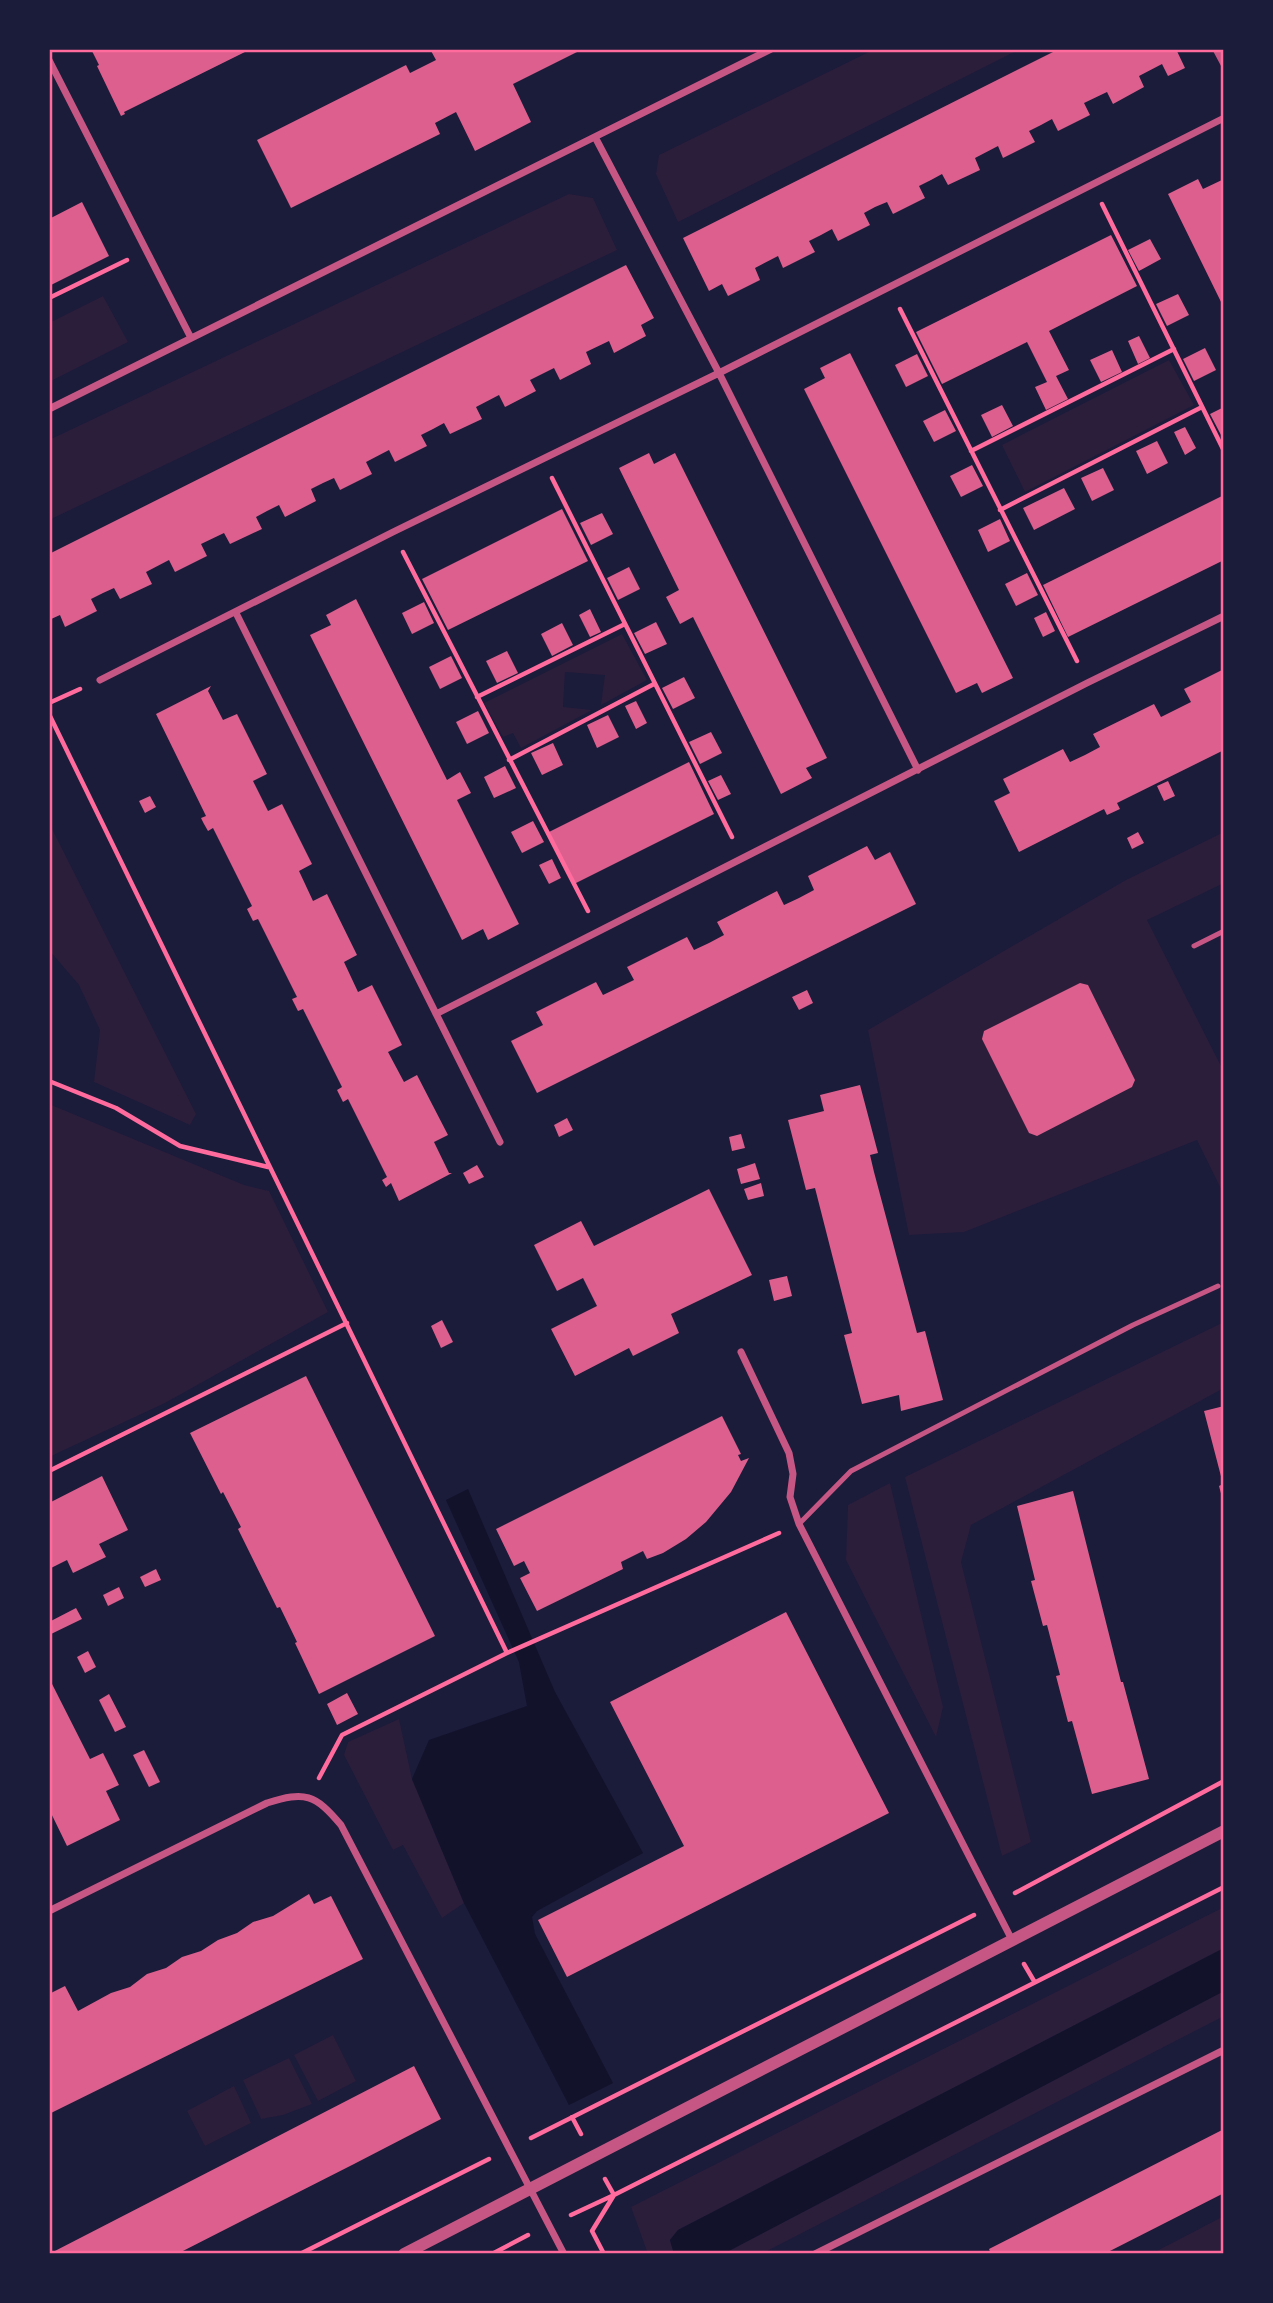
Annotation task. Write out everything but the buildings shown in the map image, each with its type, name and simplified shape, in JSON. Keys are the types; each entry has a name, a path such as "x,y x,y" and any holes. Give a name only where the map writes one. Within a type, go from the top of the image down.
{"street":[{"path":"49,409 771,49"},
{"path":"1216,49 1224,64"},
{"path":"49,60 191,338"},
{"path":"100,680 393,532 719,373 1224,118"},
{"path":"595,137 719,373 918,769"},
{"path":"236,613 500,1142"},
{"path":"436,1014 1087,682 1224,616"},
{"path":"741,1353 789,1453 793,1474 790,1497 799,1524 1013,1940"},
{"path":"49,1911 267,1803 289,1796 310,1796 325,1806 341,1825 564,2254"},
{"path":"404,2254 1224,1831"},
{"path":"815,2254 1224,2050"}],"lane":[{"path":"1194,946 1224,931"},
{"path":"799,1524 851,1471 1133,1325 1218,1286"}],"path":[{"path":"1092,185 1224,451"},
{"path":"49,298 146,250"},
{"path":"888,287 1087,682"},
{"path":"971,451 1174,349"},
{"path":"1000,510 1202,407"},
{"path":"542,459 743,859"},
{"path":"393,532 598,930"},
{"path":"477,696 625,624"},
{"path":"49,703 100,680"},
{"path":"509,760 654,684"},
{"path":"49,714 507,1653"},
{"path":"49,1080 116,1108 180,1146 268,1167"},
{"path":"49,1471 347,1323"},
{"path":"310,1796 342,1735 507,1653 799,1524"},
{"path":"300,2254 994,1905 1224,1781"},
{"path":"492,2254 1224,1887"}],"shaded area":[{"path":"875,49 1020,49 678,222 656,174 659,155"},
{"path":"569,194 593,198 617,250 49,520 49,440"},
{"path":"103,296 128,342 49,382 49,323"},
{"path":"1169,360 1194,405 1025,492 1002,445"},
{"path":"622,634 647,680 601,705 605,675 565,672 563,707 592,710 521,748 513,733 503,737 484,703"},
{"path":"49,823 196,1114 190,1125 94,1082 100,1030 79,985 49,950"},
{"path":"1224,832 1224,883 1147,920 1224,1072 1224,1195 1197,1140 964,1232 909,1235 868,1030 1126,880"},
{"path":"49,1104 244,1185 269,1191 328,1312 165,1403 49,1457"},
{"path":"1224,1322 1224,1388 971,1525 961,1562 1031,1842 1002,1856 905,1477"},
{"path":"890,1483 943,1707 936,1737 846,1560 848,1505"},
{"path":"468,1489 555,1692 643,1853 537,1911 532,1917 535,1934 613,2083 569,2105 464,1903 412,1779 429,1740 527,1706 519,1662 446,1500"},
{"path":"399,1719 412,1779 464,1903 442,1918 403,1845 393,1850 344,1755 348,1742"},
{"path":"1224,1907 1224,1948 678,2230 670,2240 674,2254 648,2254 631,2207"},
{"path":"1224,1948 1224,1991 723,2254 674,2254 670,2240 678,2230"},
{"path":"1224,1991 1224,2016 761,2254 723,2254"},
{"path":"333,2035 356,2081 318,2101 294,2055"},
{"path":"289,2058 312,2104 283,2115 261,2119 243,2080"},
{"path":"234,2086 251,2123 205,2146 187,2111"},
{"path":"1224,2216 1224,2254 1151,2254"}]}
